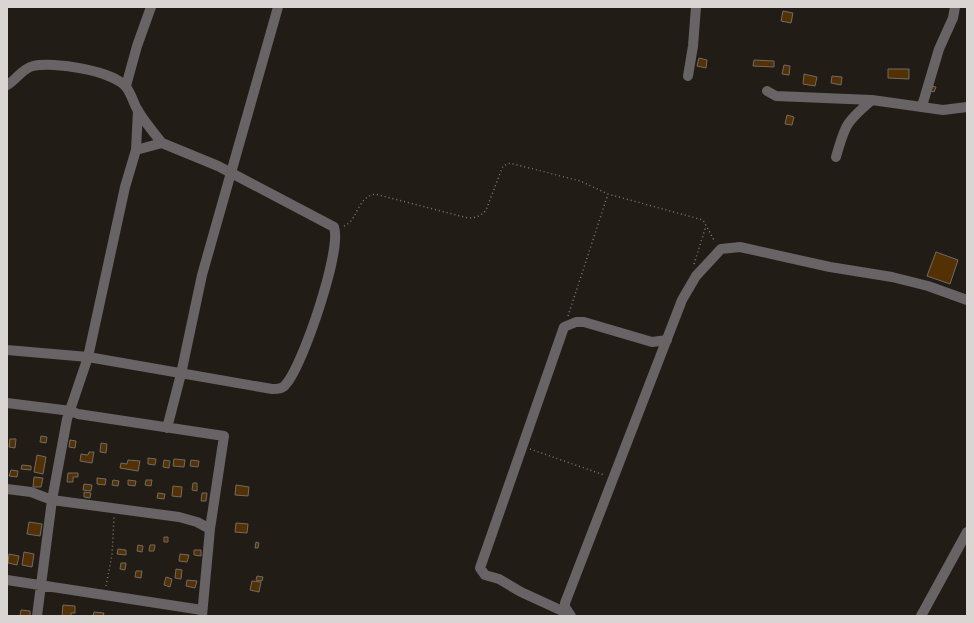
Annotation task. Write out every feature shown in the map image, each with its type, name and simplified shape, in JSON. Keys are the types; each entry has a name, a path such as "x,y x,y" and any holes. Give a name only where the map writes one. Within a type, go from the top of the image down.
{"street":[{"path":"126,86 137,46 151,7"},
{"path":"167,428 181,374 202,275 229,172 260,74 278,7"},
{"path":"688,76 693,46 696,7"},
{"path":"922,106 939,49 953,18 955,7"},
{"path":"7,86 24,70 33,66 49,64 76,67 116,79 126,86 138,110 162,143 229,172 334,227 331,271 302,354 286,385 280,389 181,374 88,357 7,350"},
{"path":"767,91 776,96 872,100 943,110 967,107"},
{"path":"836,157 844,129 852,117 872,100"},
{"path":"37,616 52,500 67,419 71,411 88,357 125,187 136,150 138,110"},
{"path":"136,150 162,143"},
{"path":"570,615 565,603 682,300 696,276 721,249 746,248 830,267 892,276 928,286 967,300"},
{"path":"570,615 527,595 499,579 485,575 480,568 483,555 523,447 564,327 576,322 584,322 652,342 667,340"},
{"path":"7,402 224,436 210,529 202,613 104,594 7,580"},
{"path":"7,489 31,492 52,500 115,507 178,517 197,522 210,529"},
{"path":"921,616 967,532"}],"path":[{"path":"334,227 346,226 363,200 368,195 375,194 414,206 474,218 483,214 486,210 503,166 506,164 580,181 608,194 703,220 707,225 712,238 721,249"},
{"path":"564,327 608,194"},
{"path":"692,270 707,225"},
{"path":"523,447 613,478"},
{"path":"104,594 112,555 112,528 115,507"}],"building":[{"path":"783,11 793,13 791,23 781,21"},
{"path":"699,58 707,60 706,68 697,66"},
{"path":"754,60 774,61 774,67 753,66"},
{"path":"784,65 790,66 789,75 782,74"},
{"path":"888,69 909,69 909,79 888,78"},
{"path":"804,74 817,77 815,86 803,84"},
{"path":"832,76 842,77 841,85 831,83"},
{"path":"932,86 936,87 934,92 931,91"},
{"path":"787,115 794,117 792,125 785,124"},
{"path":"936,252 958,260 950,284 927,276"},
{"path":"41,436 47,437 46,443 40,442"},
{"path":"10,439 16,439 15,448 9,447"},
{"path":"70,440 76,441 75,448 69,447"},
{"path":"101,443 107,444 106,453 100,452"},
{"path":"89,452 94,452 92,463 80,461 81,454 88,455"},
{"path":"37,455 46,457 43,474 34,472"},
{"path":"148,458 156,459 155,465 148,464"},
{"path":"174,459 185,460 184,467 173,466"},
{"path":"128,460 140,461 138,471 120,468 121,463 127,464"},
{"path":"164,460 170,461 169,468 163,467"},
{"path":"191,460 199,461 198,467 190,466"},
{"path":"22,465 31,466 31,470 21,469"},
{"path":"11,470 18,471 17,477 9,476"},
{"path":"68,473 78,473 78,477 73,477 73,482 67,482"},
{"path":"34,477 43,478 41,487 33,487"},
{"path":"97,478 106,479 105,485 97,484"},
{"path":"113,480 119,481 118,486 112,485"},
{"path":"128,480 136,481 135,486 128,485"},
{"path":"146,480 152,480 151,486 145,485"},
{"path":"193,483 197,483 197,491 192,490"},
{"path":"84,484 92,485 91,491 83,490"},
{"path":"236,485 249,487 248,496 235,495"},
{"path":"173,486 182,487 181,497 172,496"},
{"path":"84,492 91,493 90,498 84,497"},
{"path":"158,493 165,494 164,499 157,498"},
{"path":"202,493 207,493 206,501 201,501"},
{"path":"29,522 42,524 40,536 27,534"},
{"path":"236,523 248,524 247,533 235,532"},
{"path":"164,537 168,537 168,542 164,542"},
{"path":"256,542 259,543 258,548 255,548"},
{"path":"138,545 143,546 142,552 137,551"},
{"path":"150,545 155,545 154,551 149,551"},
{"path":"118,549 126,550 126,555 117,554"},
{"path":"194,550 201,550 201,556 194,555"},
{"path":"24,552 34,554 32,567 22,565"},
{"path":"9,554 19,556 17,565 8,563"},
{"path":"180,554 189,555 187,562 179,561"},
{"path":"121,563 126,563 125,570 120,569"},
{"path":"176,569 182,570 181,579 175,578"},
{"path":"136,571 142,571 141,578 135,577"},
{"path":"257,576 263,577 262,581 256,580"},
{"path":"166,577 172,579 170,587 164,585"},
{"path":"187,580 197,581 195,588 186,586"},
{"path":"252,581 261,582 259,592 250,590"},
{"path":"63,605 75,606 75,613 71,613 71,616 62,616"},
{"path":"21,610 30,611 30,616 20,616"},
{"path":"94,612 104,613 103,616 93,616"}]}
